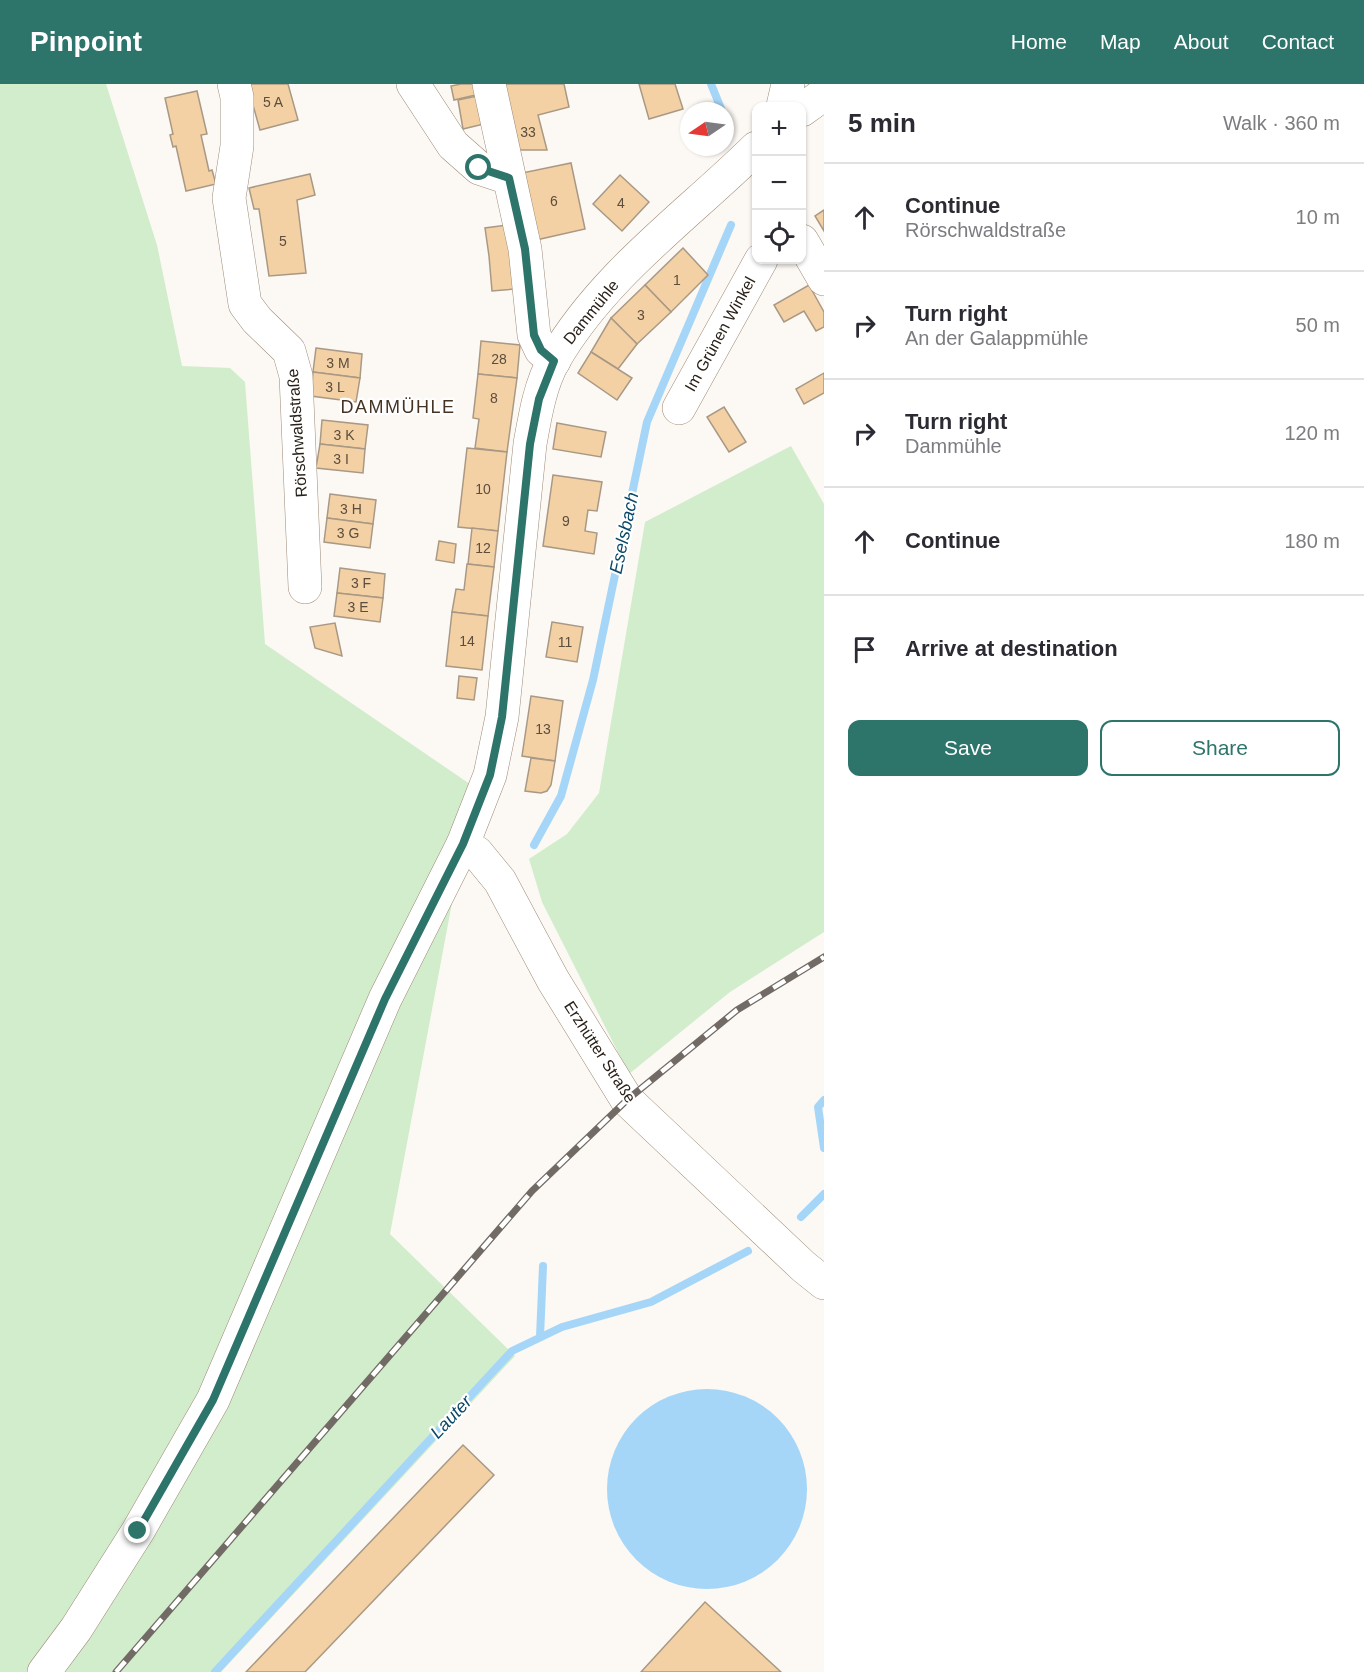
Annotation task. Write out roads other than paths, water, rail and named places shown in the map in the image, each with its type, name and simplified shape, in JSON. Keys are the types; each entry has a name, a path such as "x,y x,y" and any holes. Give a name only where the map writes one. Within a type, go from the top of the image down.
{"street":[{"name":"Rörschwaldstraße","path":"234,84 237,97 237,146 229,198 230,208 245,304 257,320 289,351 296,376 305,587"},
{"path":"413,84 453,145 479,168 509,178"},
{"path":"489,84 525,249 534,335 541,350 554,361"},
{"path":"784,102 788,84"},
{"path":"806,107 824,94"},
{"name":"Dammühle","path":"44,1672 76,1629 138,1531 213,1400 385,999 463,844 483,793 497,749 502,717 530,444 539,399 554,361 573,332 614,281 752,158"},
{"path":"806,250 824,279"},
{"name":"Im Grünen Winkel","path":"680,408 759,264"},
{"name":"Erzhütter Straße","path":"463,844 477,853 500,881 553,980 627,1100 822,1281"}],"water":[{"path":"707,1389 726,1391 754,1401 784,1426 799,1451 805,1470 807,1489 805,1508 795,1536 770,1566 745,1581 726,1587 707,1589 688,1587 660,1577 630,1552 615,1527 609,1508 607,1489 609,1470 619,1442 644,1412 669,1397 688,1391"}],"waterway":[{"name":"Eselsbach","path":"711,84 718,102"},
{"name":"Eselsbach","path":"534,845 561,796 593,680 647,422 731,225"},
{"path":"824,1100 818,1107 824,1148"},
{"name":"Lauter","path":"801,1217 824,1194"},
{"name":"Lauter","path":"215,1672 512,1351 562,1327 651,1302 748,1251"},
{"name":"Eselsbach","path":"540,1337 543,1266"}],"railway":[{"path":"116,1672 532,1191 627,1100 737,1010 824,957"}],"district":[{"name":"DAMMÜHLE","path":"398,407"}]}
